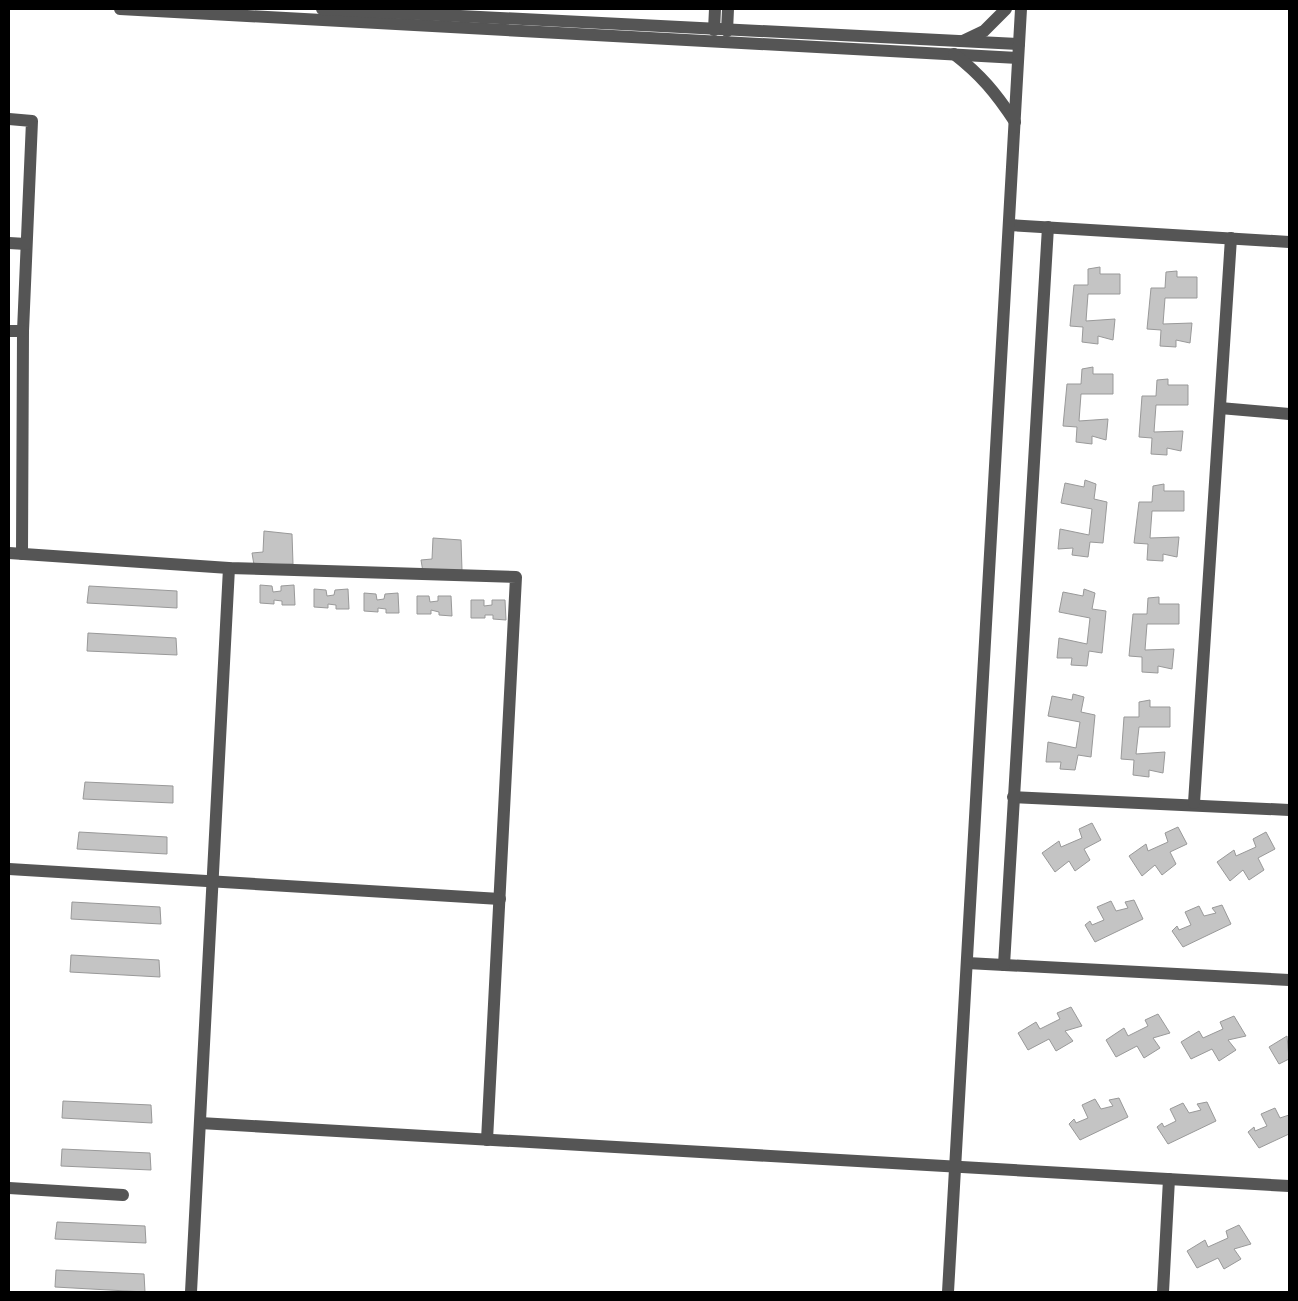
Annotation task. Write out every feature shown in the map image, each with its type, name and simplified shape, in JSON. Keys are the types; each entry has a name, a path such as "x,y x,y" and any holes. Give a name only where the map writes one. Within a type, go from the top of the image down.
{"street":[{"path":"120,9 1018,58"},
{"path":"322,9 728,31 1019,44"},
{"path":"714,30 715,9"},
{"path":"728,9 728,31"},
{"path":"961,42 984,31 1006,9"},
{"path":"948,1292 1021,9"},
{"path":"954,54 978,74 995,92 1015,122"},
{"path":"9,119 32,121 23,331 22,554"},
{"path":"1009,225 1289,242"},
{"path":"1004,964 1048,227"},
{"path":"1194,803 1231,238"},
{"path":"9,243 26,244"},
{"path":"9,330 23,331"},
{"path":"1220,408 1289,414"},
{"path":"9,553 230,568 516,577 487,1140"},
{"path":"191,1292 230,568"},
{"path":"1013,796 1194,803 1289,810"},
{"path":"9,869 213,879 500,898"},
{"path":"967,963 1289,980"},
{"path":"200,1123 1289,1186"},
{"path":"1163,1292 1169,1179"},
{"path":"9,1188 123,1195"}],"building":[{"path":"1100,267 1100,274 1120,274 1120,294 1088,294 1086,321 1115,319 1113,340 1098,336 1098,344 1082,342 1083,327 1070,326 1074,285 1088,285 1088,269"},
{"path":"1177,271 1177,277 1197,277 1197,298 1165,298 1163,324 1192,323 1190,343 1176,340 1176,347 1160,346 1161,330 1147,329 1151,288 1165,288 1166,272"},
{"path":"1093,367 1093,374 1113,374 1113,394 1081,394 1079,421 1108,419 1106,440 1092,436 1092,444 1076,442 1077,427 1063,426 1067,384 1081,384 1082,369"},
{"path":"1168,379 1168,385 1188,385 1188,405 1156,405 1154,432 1183,431 1181,451 1167,448 1167,455 1151,454 1152,438 1139,437 1142,396 1156,396 1157,380"},
{"path":"1085,480 1096,484 1094,499 1107,502 1103,543 1090,542 1088,557 1072,555 1073,548 1058,549 1060,529 1089,535 1092,509 1061,503 1065,483 1084,487"},
{"path":"1164,484 1164,491 1184,491 1184,511 1152,511 1150,538 1179,537 1177,557 1163,554 1163,561 1147,560 1148,544 1134,543 1139,502 1152,502 1153,486"},
{"path":"264,531 292,534 293,564 254,565 252,553 263,552"},
{"path":"433,538 461,540 462,570 423,572 421,560 432,559"},
{"path":"260,585 272,586 273,592 281,591 281,586 294,585 295,605 282,605 282,601 274,600 274,604 260,603"},
{"path":"89,586 177,591 177,608 87,603"},
{"path":"314,589 326,590 327,596 334,595 335,590 348,589 349,609 336,609 336,605 328,604 328,608 314,607"},
{"path":"1084,589 1095,593 1092,609 1106,611 1102,653 1089,651 1087,666 1071,665 1072,658 1057,658 1059,638 1087,644 1090,618 1059,612 1063,592 1083,596"},
{"path":"364,593 376,594 377,600 384,599 385,594 398,593 399,613 386,613 386,609 378,608 378,612 364,611"},
{"path":"417,596 429,596 430,602 438,601 438,596 451,596 452,616 439,615 439,612 431,610 431,614 417,614"},
{"path":"1159,597 1159,604 1179,604 1179,624 1147,624 1145,650 1174,649 1172,669 1158,666 1158,673 1142,672 1142,657 1129,656 1133,614 1147,614 1148,598"},
{"path":"471,600 484,600 484,606 492,605 492,600 505,600 506,620 493,619 493,615 485,615 485,618 471,618"},
{"path":"88,633 176,638 177,655 87,651"},
{"path":"1073,694 1084,697 1081,712 1095,715 1091,757 1078,755 1075,770 1060,769 1061,762 1046,762 1048,742 1076,748 1080,722 1048,716 1052,696 1072,700"},
{"path":"1150,700 1150,707 1170,707 1170,727 1139,727 1136,754 1165,752 1163,773 1149,770 1149,777 1133,775 1134,760 1121,759 1124,717 1139,717 1139,702"},
{"path":"85,782 173,786 173,803 83,799"},
{"path":"1092,823 1101,840 1084,849 1090,860 1075,871 1069,861 1055,872 1042,853 1059,841 1061,847 1082,838 1079,829"},
{"path":"1178,827 1187,844 1170,852 1176,864 1162,875 1155,865 1142,876 1129,856 1146,844 1148,851 1168,842 1165,833"},
{"path":"79,832 167,837 167,854 77,849"},
{"path":"1266,832 1275,849 1258,858 1264,870 1249,880 1243,870 1230,881 1217,862 1234,850 1236,856 1256,847 1253,839"},
{"path":"1134,900 1143,919 1095,942 1085,925 1090,921 1092,925 1104,920 1097,907 1111,901 1116,911 1128,908 1125,902"},
{"path":"72,902 160,907 161,924 71,919"},
{"path":"1222,905 1231,924 1183,947 1172,931 1177,926 1179,930 1191,925 1185,912 1199,906 1204,916 1216,913 1212,908"},
{"path":"71,955 159,960 160,977 70,972"},
{"path":"1071,1007 1082,1026 1065,1031 1073,1041 1056,1051 1049,1039 1028,1050 1018,1033 1036,1022 1040,1029 1060,1019 1057,1013"},
{"path":"1158,1014 1170,1033 1153,1038 1160,1048 1144,1058 1137,1046 1116,1057 1106,1040 1124,1028 1128,1036 1148,1026 1145,1020"},
{"path":"1234,1016 1246,1036 1228,1040 1236,1050 1219,1061 1212,1049 1191,1059 1181,1042 1199,1031 1203,1038 1223,1029 1220,1022"},
{"path":"1287,1036 1289,1059 1279,1064 1269,1047"},
{"path":"1119,1098 1128,1117 1080,1140 1069,1124 1074,1119 1076,1123 1088,1118 1082,1105 1095,1099 1101,1109 1113,1106 1109,1100"},
{"path":"63,1101 151,1105 152,1123 62,1118"},
{"path":"1207,1102 1216,1121 1168,1144 1157,1127 1162,1123 1164,1127 1176,1121 1170,1109 1183,1103 1189,1113 1201,1110 1197,1104"},
{"path":"1275,1108 1280,1118 1289,1115 1289,1134 1259,1148 1248,1132 1254,1127 1255,1131 1267,1126 1261,1114"},
{"path":"62,1149 150,1153 151,1170 61,1166"},
{"path":"57,1222 145,1226 146,1243 55,1239"},
{"path":"1239,1225 1251,1244 1234,1249 1241,1259 1224,1269 1218,1258 1197,1268 1187,1251 1205,1240 1208,1247 1228,1238 1226,1231"},
{"path":"56,1270 144,1274 145,1292 55,1287"}]}
